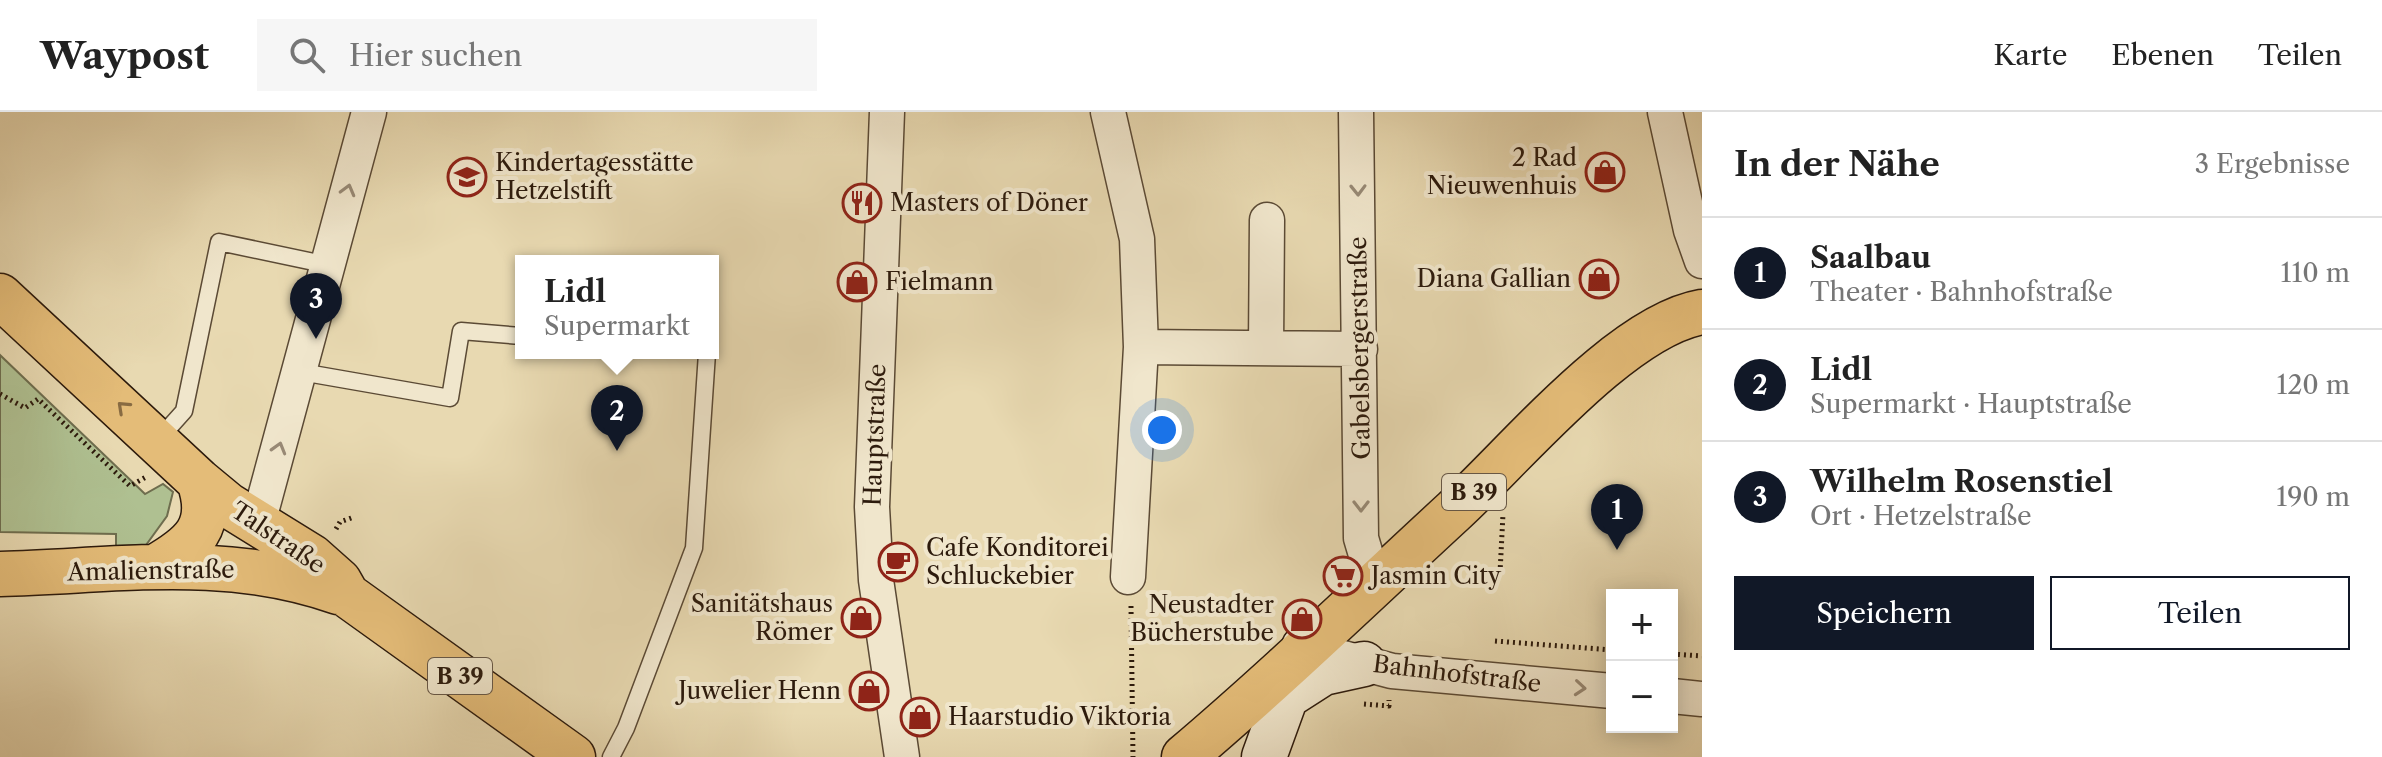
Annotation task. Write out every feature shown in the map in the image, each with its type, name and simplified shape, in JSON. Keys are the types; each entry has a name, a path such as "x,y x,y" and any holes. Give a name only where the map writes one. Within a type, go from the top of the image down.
{"main road":[{"name":"Talstraße","path":"0,296 178,460 258,523 312,557 339,581 347,595 573,757"},
{"name":"B 39","path":"1201,755 1304,647 1455,510 1569,397 1643,338 1675,321 1702,312"},
{"path":"155,567 181,552 198,533 205,508 178,460"},
{"path":"215,565 235,551 258,523"},
{"name":"Amalienstraße","path":"0,574 215,565 295,577 347,595"}],"street":[{"path":"258,523 369,112"},
{"name":"Hauptstraße","path":"887,112 872,507 876,580 902,757"},
{"path":"1108,112 1137,239 1141,347 1129,587"},
{"name":"Gabelsbergerstraße","path":"1356,112 1361,538 1374,582"},
{"path":"1665,112 1698,239"},
{"path":"1266,348 1267,220"},
{"path":"1141,347 1360,349"},
{"path":"1264,757 1304,647"},
{"name":"Bahnhofstraße","path":"1304,647 1371,679 1606,691"},
{"path":"1284,698 1323,673 1371,679"},
{"path":"1678,697 1702,699"}],"lane":[{"path":"178,460 184,411 219,242 328,265"},
{"path":"301,372 450,398 461,331 515,336"},
{"path":"611,757 626,728 694,548 707,359"}],"path":[{"path":"0,394 25,408 38,399 130,486 178,460"},
{"path":"1129,587 1133,757"},
{"path":"1495,641 1606,650"},
{"path":"1678,654 1702,656"},
{"path":"1371,679 1389,706 1371,679"}],"green space":[{"path":"0,355 145,494 163,484 173,492 167,516 146,545 116,546 116,534 0,532"}],"place":[{"name":"2 Rad Nieuwenhuis","path":"1605,172"},
{"name":"Kindertagesstätte Hetzelstift","path":"467,177"},
{"name":"Masters of Döner","path":"862,203"},
{"name":"Diana Gallian","path":"1599,279"},
{"name":"Fielmann","path":"857,282"},
{"name":"Wilhelm Rosenstiel","path":"316,339"},
{"name":"Lidl","path":"617,451"},
{"name":"Saalbau","path":"1617,550"},
{"name":"Cafe Konditorei Schluckebier","path":"898,562"},
{"name":"Jasmin City","path":"1343,576"},
{"name":"Sanitätshaus Römer","path":"861,618"},
{"name":"Neustadter Bücherstube","path":"1302,619"},
{"name":"Juwelier Henn","path":"869,691"},
{"name":"Haarstudio Viktoria","path":"920,717"}]}
